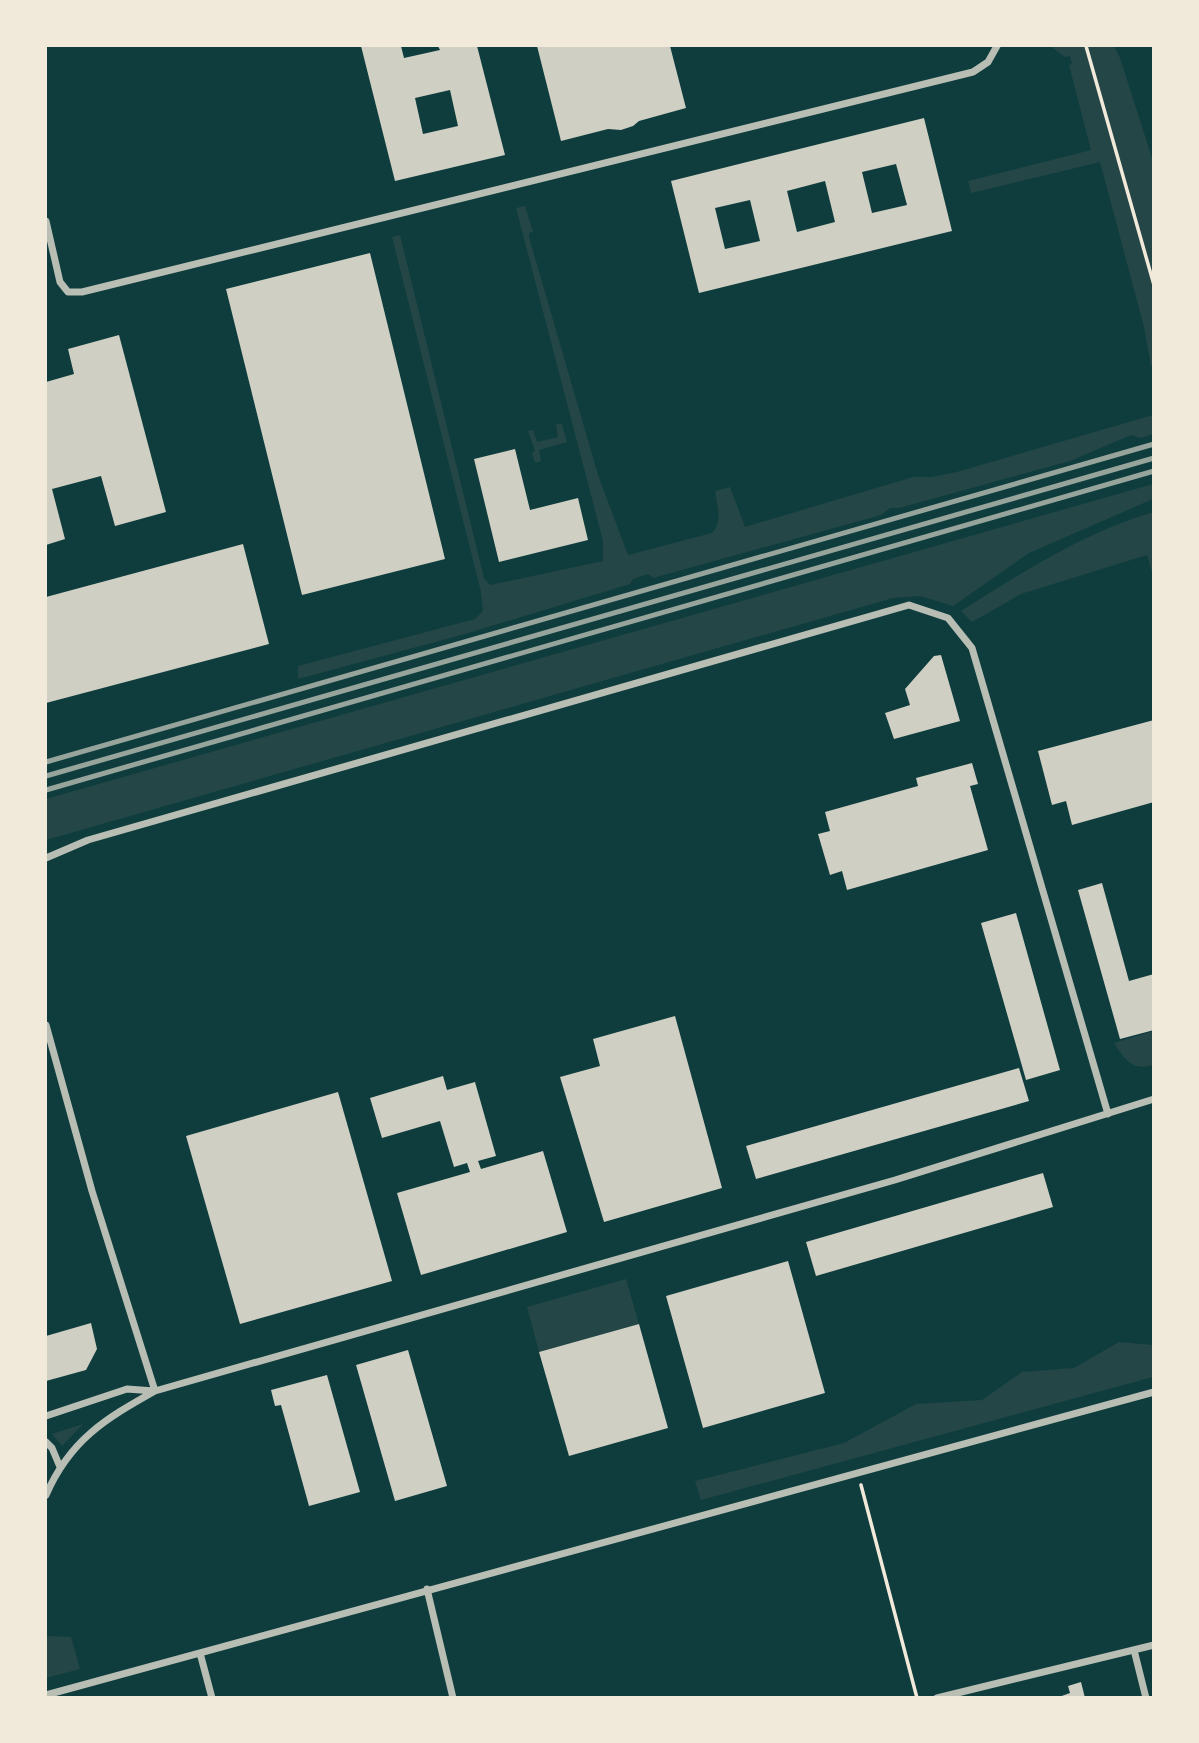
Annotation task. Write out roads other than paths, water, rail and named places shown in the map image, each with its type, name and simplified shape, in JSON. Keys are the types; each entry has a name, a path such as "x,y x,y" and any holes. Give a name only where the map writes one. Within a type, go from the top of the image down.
{"street":[{"path":"46,221 60,282 68,292 82,292 973,72 988,62 997,46"},
{"path":"46,858 96,838 909,605 948,618 972,648 1108,1114"},
{"path":"46,1025 92,1191 155,1391"},
{"path":"46,1495 72,1449 97,1425 155,1391 895,1180 1153,1099"},
{"path":"46,1416 127,1389 155,1391"},
{"path":"46,1695 1153,1392"},
{"path":"46,1442 52,1448 60,1467"},
{"path":"427,1589 453,1698"},
{"path":"937,1698 1153,1645"},
{"path":"1134,1650 1146,1698"},
{"path":"200,1653 212,1698"}],"railway":[{"path":"46,762 1154,444"},
{"path":"46,776 1154,458"},
{"path":"46,790 1154,471"}]}
